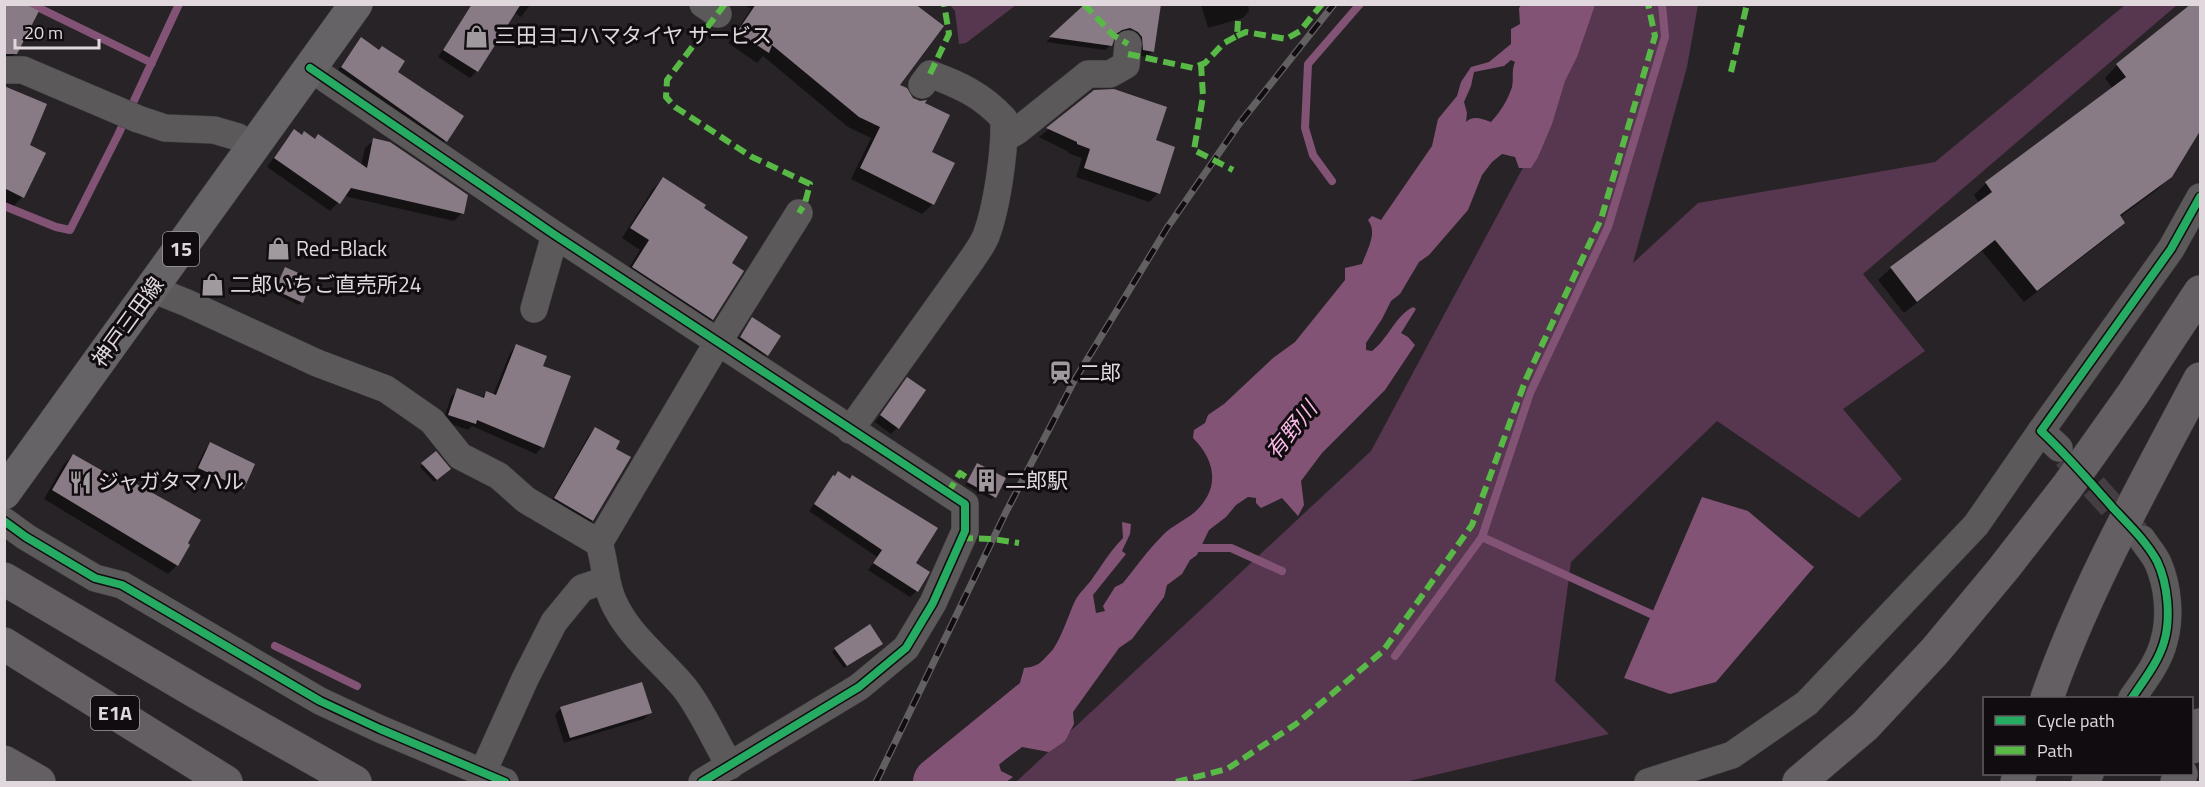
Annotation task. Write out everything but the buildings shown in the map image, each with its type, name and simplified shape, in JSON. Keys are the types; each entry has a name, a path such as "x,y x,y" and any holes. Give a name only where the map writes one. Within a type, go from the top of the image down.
{"highway":[{"path":"1799,783 1865,726 1935,651 2004,568 2067,488 2133,394 2200,292"},
{"path":"2048,697 2085,602 2133,504 2200,378"},
{"path":"4,579 355,783"},
{"name":"E1A","path":"4,644 226,783"},
{"path":"2193,744 2200,725"},
{"path":"4,762 39,783"}],"main road":[{"name":"神戸三田線","path":"4,493 356,4"}],"street":[{"path":"1005,138 1088,74 1110,74 1126,65 1128,44"},
{"path":"310,68 555,235 965,504 965,531 933,603 906,648 859,687 702,783"},
{"path":"4,70 22,70 165,128 214,130 238,136 254,148"},
{"path":"850,430 986,237 996,194 1005,138 1004,119 988,102 962,87 930,74 922,85"},
{"path":"1648,783 1732,755 1807,703 1976,525 2050,440 2200,197"},
{"path":"730,766 686,689 635,635 617,610 608,590 599,543 718,342 799,213"},
{"path":"534,309 555,235"},
{"path":"152,289 317,363 386,389 432,421 460,456 499,476 526,500 599,543"},
{"path":"4,521 26,537 95,578 122,585 320,701 494,778 525,679 554,622 582,588 606,580"},
{"path":"2133,697 2152,668 2164,642 2167,619 2166,592 2157,562 2142,539"}],"shaded area":[{"path":"950,5 1016,5 966,43 959,44 955,11"},
{"path":"1590,5 1698,5 1687,67 1633,263 1698,203 1935,162 2125,5 2177,5 1863,274 1925,351 1843,409 1902,479 1859,518 1717,421 1571,562 1555,681 1609,734 1405,782 1016,782 1371,451 1533,149"}],"water":[{"path":"1522,4 1595,5 1538,157 1531,168 1519,168 1515,157 1502,154 1492,162 1482,175 1468,210 1429,255 1419,262 1400,294 1391,301 1366,343 1366,350 1372,351 1378,346 1402,316 1413,307 1416,309 1401,333 1415,345 1385,390 1322,453 1301,481 1304,505 1298,516 1282,498 1261,508 1256,503 1256,498 1248,497 1236,505 1226,517 1209,530 1197,555 1190,560 1182,574 1167,585 1164,597 1132,639 1119,648 1073,712 1074,724 1065,741 1049,752 1022,747 999,764 1001,771 1013,777 1006,782 935,782 979,747 998,727 1007,731 1015,723 1028,702 1020,690 1024,668 1035,666 1051,652 1077,598 1123,538 1122,522 1131,524 1130,534 1122,551 1126,554 1093,595 1096,613 1105,611 1103,606 1115,587 1123,583 1162,536 1195,512 1206,499 1212,481 1212,472 1205,454 1193,438 1194,430 1205,423 1208,415 1224,404 1273,358 1295,342 1345,280 1345,268 1362,264 1372,236 1368,220 1372,216 1381,220 1432,146 1438,119 1457,96 1461,82 1471,67 1489,62 1511,44 1511,29 1520,24 1519,8","holes":["1511,60 1515,62 1510,92 1491,122 1475,118 1466,122 1467,113 1464,102 1474,72 1504,66"]},
{"path":"1702,497 1748,511 1814,567 1716,682 1670,694 1624,678"}],"waterway":[{"path":"31,4 152,63"},
{"path":"4,206 56,227 70,230 118,135 179,4"},
{"path":"1332,181 1313,155 1305,128 1308,64 1360,4"},
{"path":"1482,537 1530,393 1608,227 1665,37 1662,4"},
{"path":"1395,656 1482,537 1651,614"},
{"path":"1191,548 1231,548 1282,571"},
{"path":"275,646 357,686"},
{"name":"有野川","path":"938,782 1041,698 1069,669"}],"tunnel":[{"path":"2066,456 2137,534"}],"railway":[{"path":"876,782 1006,512 1074,381 1167,228 1239,124 1334,4"}],"marked path":[{"path":"725,4 667,80 666,97 675,107 752,157 810,184 805,203 799,213"},
{"path":"930,74 949,34 944,4"},
{"path":"1084,4 1113,35 1128,44"},
{"path":"1237,36 1246,32 1286,39 1300,31 1322,4"},
{"path":"1176,782 1227,769 1296,724 1383,651 1472,525 1526,379 1601,219 1655,36 1648,4"},
{"path":"1731,72 1747,4"},
{"path":"1128,54 1193,68 1205,63 1224,43 1237,36 1238,21"},
{"path":"1201,64 1203,96 1194,150 1233,170"},
{"path":"948,493 960,473 969,479"},
{"path":"961,538 1019,543"}],"cycle path":[{"path":"310,68 555,235 965,504 965,531 933,603 906,648 859,687 702,782"},
{"path":"2133,697 2150,672 2164,642 2167,602 2161,570 2153,554 2137,533 2041,431 2171,249 2200,197"},
{"path":"4,521 26,537 95,578 122,585 320,701 505,782"}],"place":[{"name":"三田ヨコハマタイヤ サービス","path":"477,36"},
{"name":"Red-Black","path":"278,249"},
{"name":"二郎いちご直売所24","path":"212,285"},
{"name":"二郎","path":"1061,373"},
{"name":"二郎駅","path":"987,481"},
{"name":"ジャガタマハル","path":"80,482"}]}
